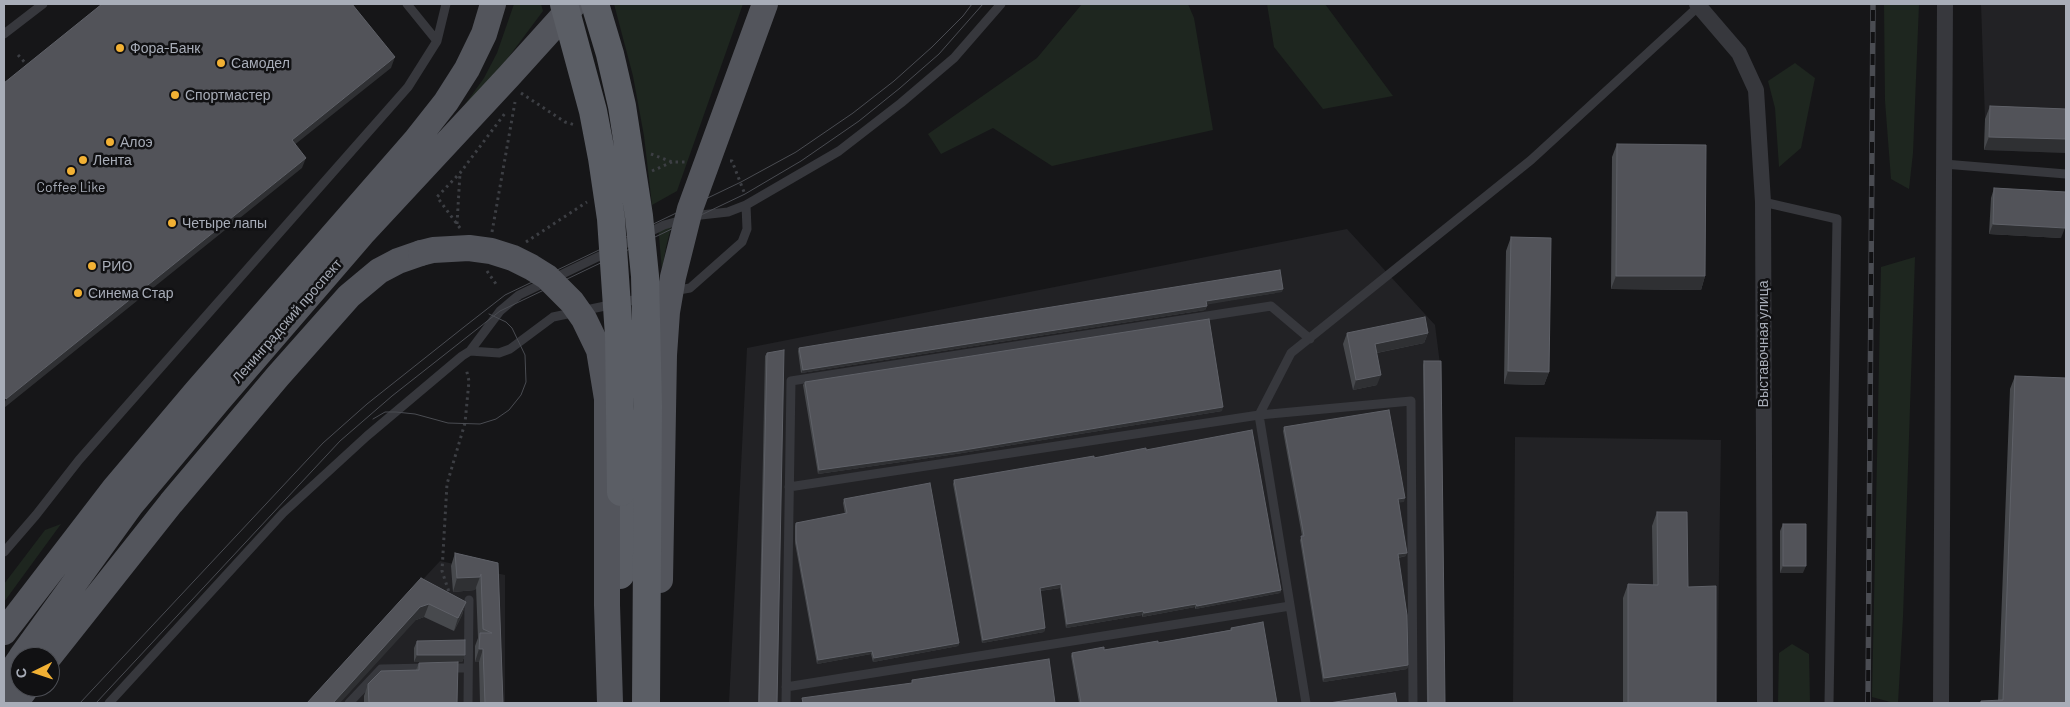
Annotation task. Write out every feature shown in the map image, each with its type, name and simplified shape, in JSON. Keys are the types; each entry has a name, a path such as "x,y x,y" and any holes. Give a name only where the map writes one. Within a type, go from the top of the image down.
{"highway":[{"path":"564,4 583,68 602,158 615,274 621,404 618,703"},
{"path":"595,4 610,54 622,106 639,216 645,276 648,406 646,703"}],"main road":[{"name":"Ленинградский проспект","path":"4,632 114,490 190,399 416,140 446,102 467,69 484,34 494,4"},
{"name":"Ленинградский проспект","path":"29,647 131,505 219,400 362,234 574,4"},
{"path":"659,703 662,412 668,312 682,236 690,209 766,4"},
{"path":"57,647 171,503 278,376 349,296 379,271 398,261 439,249 469,248 513,258 531,266 547,277 572,302 584,319 599,350 607,399 606,605 610,703"}],"street":[{"path":"1940,703 1945,4"},
{"name":"Выставочная улица","path":"1698,5 1739,53 1756,90 1763,202 1765,703"}],"lane":[{"path":"4,34 42,4"},
{"path":"407,4 437,41"},
{"path":"4,552 79,460 408,87 437,41 446,4"},
{"path":"109,703 284,513 367,436 466,353 500,311 518,295 664,225 701,215 728,212 746,205 839,151 902,103 954,58 1000,4"},
{"path":"1306,703 1258,415 1291,353 1531,160 1698,5"},
{"path":"1944,164 2066,174"},
{"path":"1763,202 1837,219 1828,703"},
{"path":"660,294 690,288 742,242 747,229 746,205"},
{"path":"466,353 499,353 510,349 553,316 651,296"},
{"path":"786,703 791,381 1271,306 1310,339"},
{"path":"789,487 1258,415 1411,401 1413,703"},
{"path":"468,703 469,600"},
{"path":"786,687 1290,606"},
{"path":"350,703 382,669 468,668"}],"path":[{"path":"18,55 30,69"},
{"path":"437,196 460,173 522,92"},
{"path":"491,240 515,102"},
{"path":"646,174 672,162"},
{"path":"458,224 460,173"},
{"path":"525,243 596,198"},
{"path":"486,269 494,264"},
{"path":"466,353 469,381 467,406 465,423 447,484 442,571 450,595 469,600"}],"shaded area":[{"path":"514,4 541,4 543,11 496,74 456,117 484,78 497,53"},
{"path":"614,4 743,4 677,191 652,205 644,136 633,76"},
{"path":"1082,4 1188,4 1194,18 1213,130 1052,166 993,128 941,154 928,134 1037,58"},
{"path":"1267,4 1325,4 1393,96 1323,109 1274,47"},
{"path":"1884,4 1919,4 1913,153 1909,189 1891,179 1885,101"},
{"path":"1981,4 2066,4 2066,153 1984,150 1985,119"},
{"path":"1795,63 1815,78 1801,148 1779,167 1775,108 1768,81"},
{"path":"673,219 666,247 662,271 658,225"},
{"path":"1347,229 1435,325 1440,364 1444,703 729,703 747,348"},
{"path":"1915,257 1903,617 1898,703 1894,703 1872,697 1881,267"},
{"path":"1515,437 1721,440 1717,703 1513,703"},
{"path":"61,524 4,602 4,584 45,530"},
{"path":"440,561 505,575 505,703 308,703"},
{"path":"1792,644 1809,654 1810,703 1778,703 1779,653"}],"building":[{"name":"РИО","path":"102,4 352,4 395,57 292,140 306,158 6,399 4,396 4,83"},
{"path":"1990,106 2066,109 2066,139 1989,137"},
{"path":"1617,144 1706,145 1705,276 1616,276"},
{"path":"1994,188 2066,192 2065,228 1993,224"},
{"path":"1511,237 1551,238 1549,372 1508,371"},
{"path":"1280,270 1283,289 1206,301 1207,306 803,370 799,348"},
{"path":"1425,317 1428,333 1375,344 1381,375 1356,380 1347,333"},
{"path":"1209,319 1223,407 958,451 819,470 805,382"},
{"path":"784,350 777,703 759,703 767,353"},
{"path":"1424,361 1441,361 1445,703 1428,703"},
{"path":"2015,376 2066,378 2066,703 1981,703 1981,701 2003,700"},
{"path":"1389,410 1405,498 1398,499 1407,553 1398,554 1407,615 1408,665 1324,678 1301,536 1304,536 1284,427"},
{"path":"1252,430 1281,590 1197,606 1196,604 1144,613 1143,611 1067,624 1061,584 1040,588 1045,628 983,640 954,480 1094,456 1094,458 1146,448 1146,450"},
{"path":"930,483 959,643 874,658 872,651 818,660 796,540 796,523 847,513 844,499"},
{"path":"1657,512 1687,512 1688,587 1716,586 1716,703 1628,703 1628,584 1658,585"},
{"path":"1783,524 1806,524 1806,566 1783,566"},
{"path":"455,553 498,563 503,703 485,703 483,649 479,649 480,633 492,633 483,629 481,574 480,577 457,578"},
{"path":"421,578 466,602 458,618 429,604 420,607 333,703 307,703"},
{"path":"1263,622 1277,703 1081,703 1072,653 1104,647 1104,650 1158,641 1158,643 1232,630 1231,628"},
{"path":"465,640 465,655 417,655 417,641"},
{"path":"1049,659 1055,703 803,703 802,698 912,683 912,680"},
{"path":"458,662 457,703 369,703 368,684 381,671 419,670 419,663"},
{"path":"1395,693 1397,703 1329,703"}],"tram line":[{"path":"80,703 323,443 367,404 464,327 505,295 741,182 796,152 853,113 894,81 932,47 963,16 972,4"},
{"path":"96,703 340,441 392,396 500,311 745,194 801,161 859,121 900,88 939,54 983,4"},
{"path":"373,419 385,412 396,412 415,414 448,423 480,424 496,419 509,410 521,395 526,382 525,355 512,328 506,322 489,314"}],"railway":[{"path":"1868,703 1873,4"}],"place":[{"name":"Фора-Банк","path":"120,48"},
{"name":"Самодел","path":"221,63"},
{"name":"Спортмастер","path":"175,95"},
{"name":"Алоэ","path":"110,142"},
{"name":"Лента","path":"83,160"},
{"name":"Coffee Like","path":"71,171"},
{"name":"Четыре лапы","path":"172,223"},
{"name":"РИО","path":"92,266"},
{"name":"Синема Стар","path":"78,293"}]}
